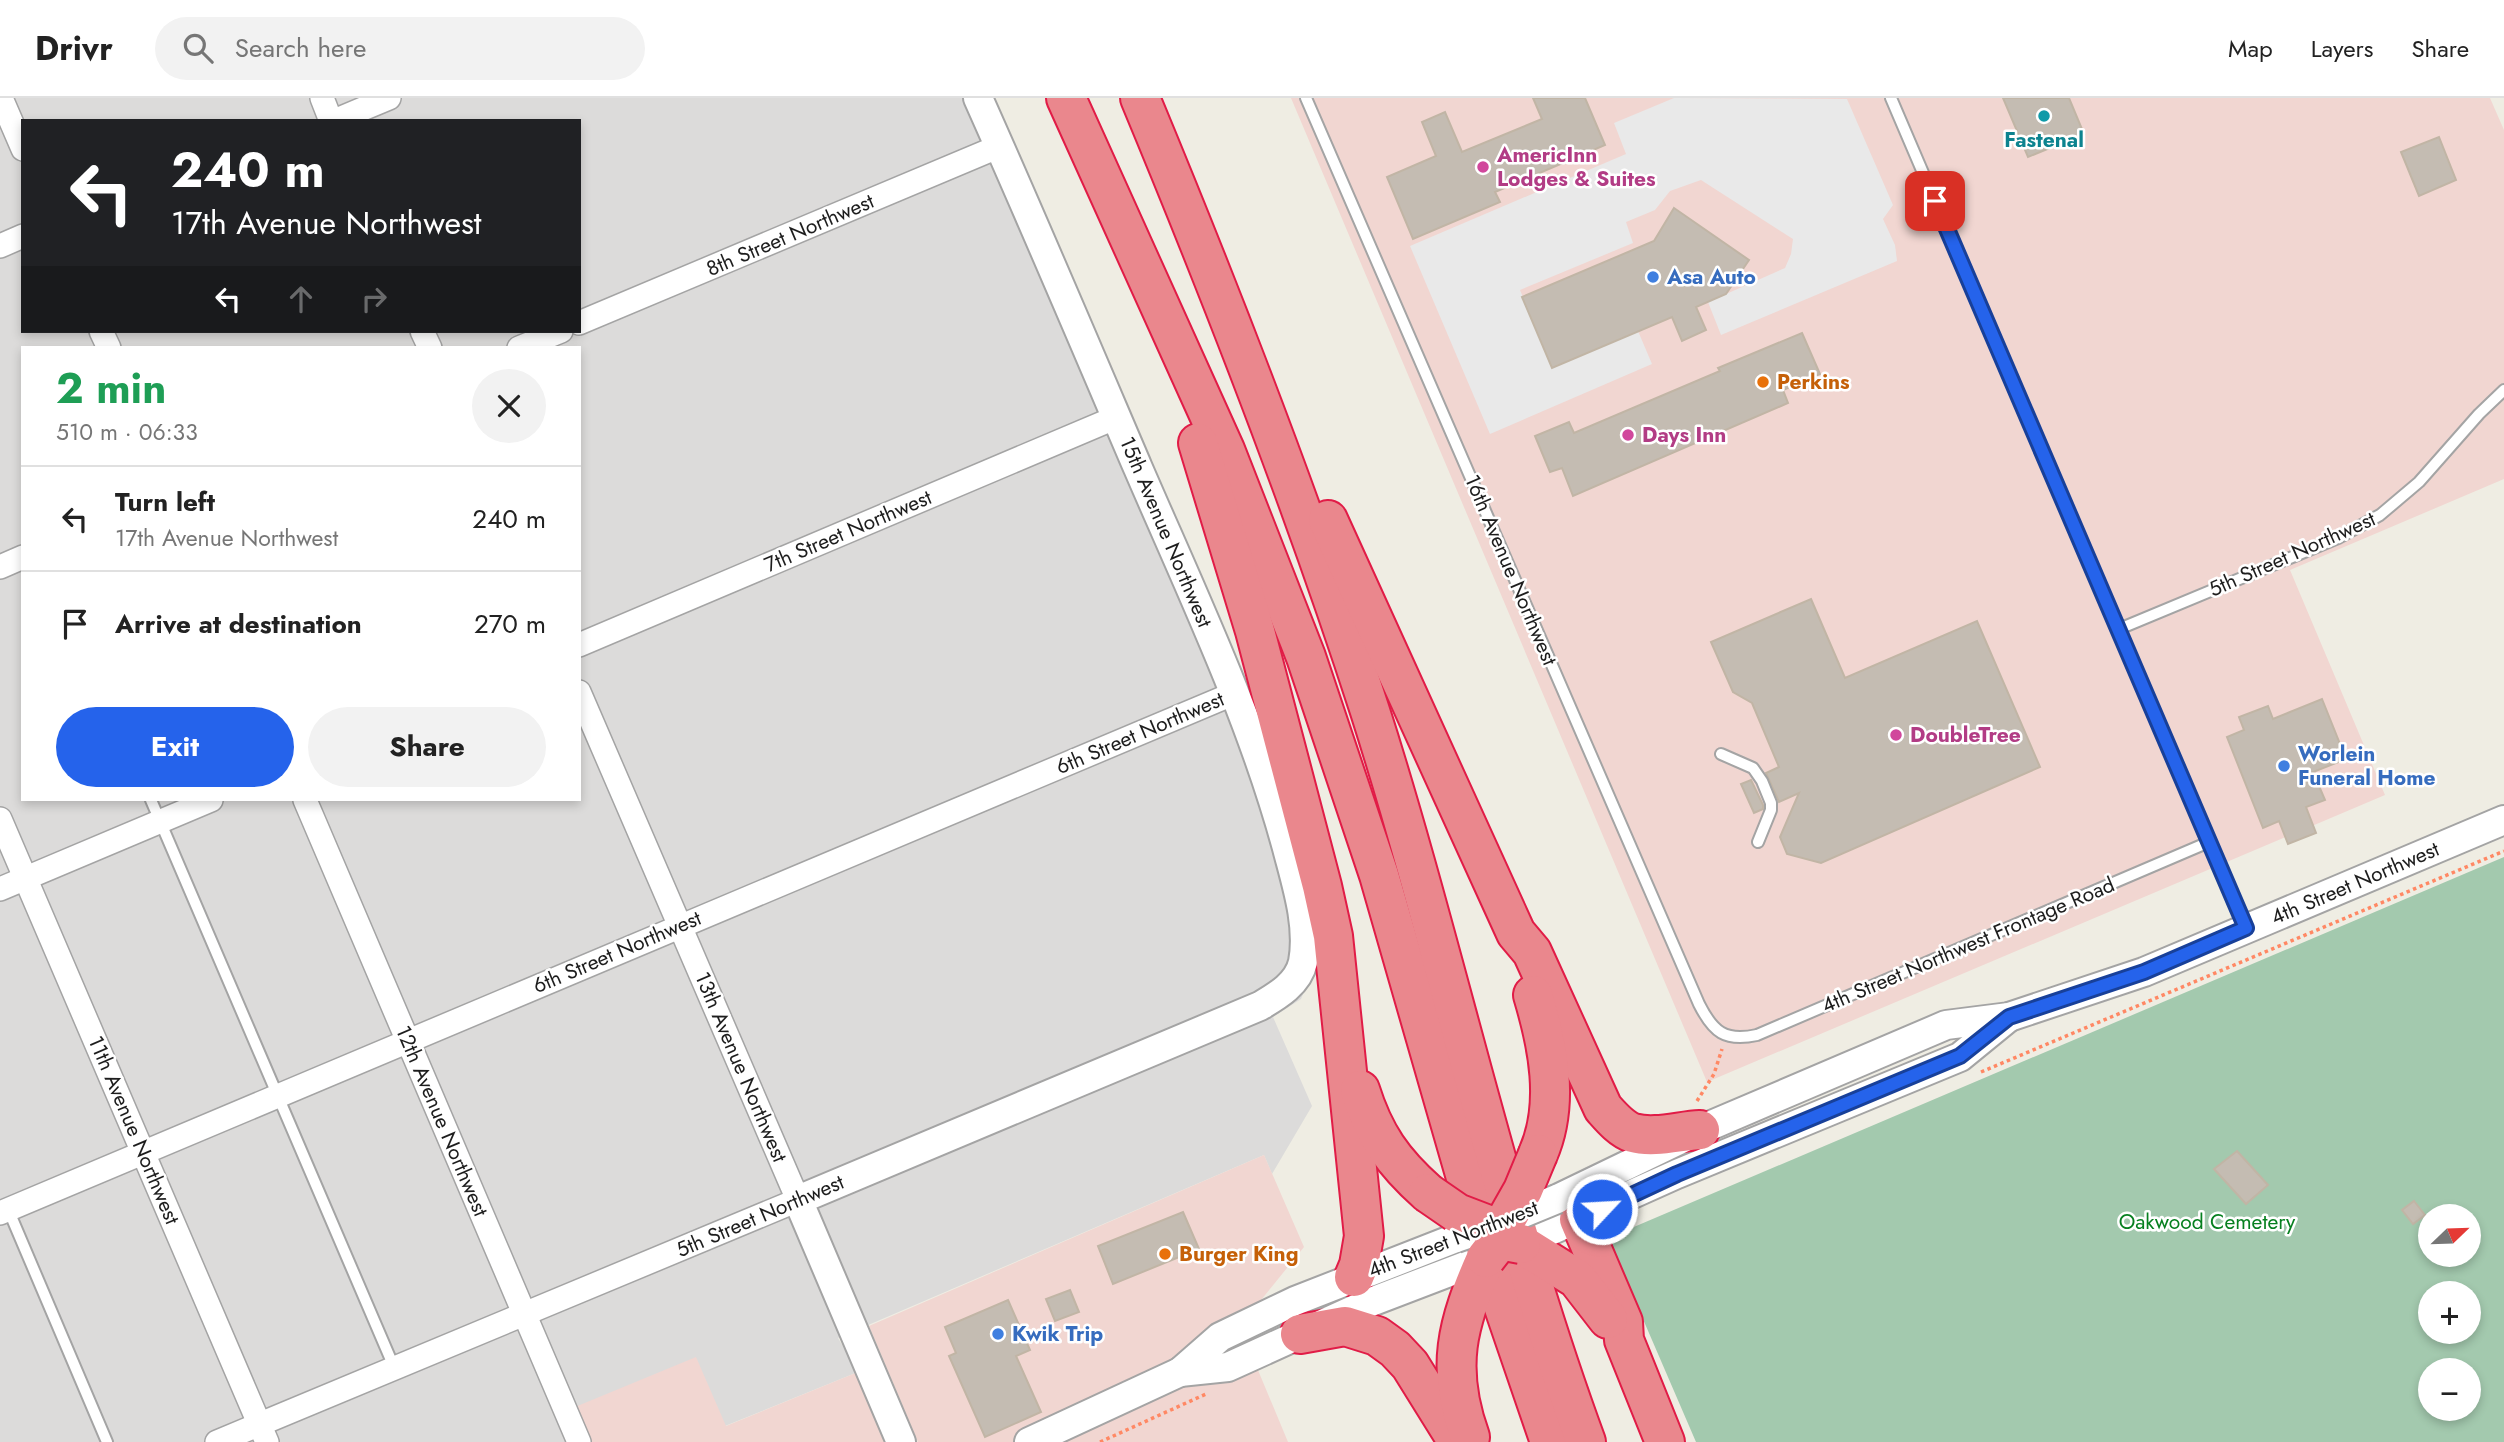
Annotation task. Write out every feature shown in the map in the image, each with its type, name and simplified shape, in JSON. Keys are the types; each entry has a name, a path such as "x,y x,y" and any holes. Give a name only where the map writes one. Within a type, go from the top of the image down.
{"highway":[{"path":"1066,98 1252,516 1333,734 1379,875 1500,1296 1550,1442"},
{"path":"1140,98 1269,418 1370,712 1530,1277 1586,1442"},
{"path":"1144,271 1255,631 1310,834 1333,936 1364,1236 1354,1277"},
{"path":"1222,297 1323,509 1517,933 1532,952 1603,1108 1616,1122 1632,1133 1656,1135 1700,1130"},
{"path":"1472,1442 1462,1417 1458,1388 1456,1347 1462,1317 1504,1236 1538,1154 1548,1122 1549,1074 1541,1024 1521,958 1517,933"},
{"path":"1339,997 1352,1020 1359,1086 1374,1127 1390,1155 1402,1170 1428,1193 1457,1213 1504,1236 1577,1279 1624,1340 1665,1442"},
{"path":"1504,1236 1623,1322 1624,1340"},
{"path":"1300,1334 1345,1326 1377,1336 1395,1349 1410,1365 1458,1442"}],"street":[{"path":"1,98 21,144"},
{"path":"322,98 332,119"},
{"path":"338,119 388,98"},
{"name":"15th Avenue Northwest","path":"978,98 1235,693 1274,803 1301,907 1303,963 1296,979"},
{"name":"8th Street Northwest","path":"581,322 1000,146"},
{"path":"0,246 21,237"},
{"path":"524,346 556,333"},
{"name":"7th Street Northwest","path":"581,644 1117,417"},
{"path":"0,566 21,558"},
{"name":"6th Street Northwest","path":"4,1211 1235,693"},
{"name":"13th Avenue Northwest","path":"581,697 901,1442"},
{"path":"0,889 209,801"},
{"name":"12th Avenue Northwest","path":"305,801 579,1442"},
{"name":"11th Avenue Northwest","path":"0,818 263,1433"},
{"name":"4th Street Northwest","path":"1180,1372 1228,1367 1371,1302 1504,1236 1700,1130 1946,1025 2009,1017 2144,972 2504,820"},
{"name":"5th Street Northwest","path":"217,1442 263,1433 394,1367 1259,1006 1296,979"},
{"name":"4th Street Northwest","path":"1029,1442 1180,1372 1220,1337 1295,1301 1354,1277 1504,1236 1677,1174 1960,1056 2009,1017"}],"lane":[{"name":"16th Avenue Northwest","path":"1306,98 1699,1004 1715,1029 1725,1035"},
{"path":"1891,98 2246,928"},
{"name":"5th Street Northwest","path":"2119,629 2338,538 2380,515 2419,482 2504,390"},
{"path":"1720,754 1753,768 1771,803 1769,819 1758,842"},
{"path":"151,801 394,1367"},
{"name":"4th Street Northwest Frontage Road","path":"1725,1035 1735,1038 1757,1035 2209,842"},
{"path":"4,1211 107,1442"}],"path":[{"path":"1977,1074 2504,851"},
{"path":"1100,1442 1214,1390"}],"shaded area":[{"path":"0,98 986,98 1248,701 1312,973 1301,999 1273,1017 1312,1106 1272,1174 1264,1155 838,1338 858,1372 725,1426 589,1442 0,1442"},
{"path":"1291,98 2490,98 2504,130 2504,479 2290,570 2385,795 1707,1082"},
{"path":"1674,98 1847,99 1893,205 1883,219 1895,245 1897,261 1721,335 1708,302 1785,268 1793,239 1701,180 1670,191 1655,210 1626,222 1633,243 1520,290 1552,368 1638,331 1652,364 1490,434 1410,246 1626,154 1614,123"},
{"path":"1264,1155 1304,1247 1257,1305 1235,1315 1288,1442 918,1442 869,1326"},
{"path":"696,1357 726,1426 858,1372 887,1442 589,1442 575,1407"}],"green space":[{"name":"Oakwood Cemetery","path":"2504,857 2504,1442 1696,1442 1608,1238"}],"building":[{"name":"AmericInn Lodges & Suites","path":"1533,98 1585,98 1605,145 1495,192 1500,202 1413,239 1387,177 1436,156 1422,122 1445,112 1462,152 1542,119"},
{"name":"Fastenal","path":"2003,98 2069,98 2084,134 2028,157"},
{"path":"2439,137 2456,180 2419,196 2401,152"},
{"name":"Asa Auto","path":"1674,208 1749,260 1726,294 1696,307 1706,330 1682,341 1672,317 1552,368 1522,297 1654,241"},
{"name":"Days Inn","path":"1802,333 1820,374 1783,390 1788,403 1573,496 1562,468 1550,472 1535,436 1569,422 1574,433"},
{"name":"DoubleTree","path":"1811,599 1845,678 1977,621 2040,767 1821,863 1787,854 1780,837 1799,793 1779,802 1766,773 1779,767 1752,703 1733,692 1711,642"},
{"name":"Worlein Funeral Home","path":"2322,699 2346,759 2313,772 2325,800 2306,807 2316,833 2288,844 2279,821 2263,828 2227,737 2244,730 2239,717 2268,706 2273,719"},
{"path":"1751,780 1763,805 1763,809 1754,813 1741,784"},
{"path":"2237,1151 2268,1185 2246,1204 2214,1169"},
{"path":"2414,1201 2418,1206 2418,1220 2413,1224 2402,1210"},
{"path":"1183,1212 1199,1249 1113,1284 1098,1246"},
{"path":"1070,1290 1079,1312 1055,1321 1046,1299"},
{"path":"1008,1300 1030,1350 1016,1356 1041,1412 985,1437 949,1356 956,1353 945,1327"}],"place":[{"name":"Fastenal","path":"2044,116"},
{"name":"AmericInn Lodges & Suites","path":"1483,167"},
{"name":"Asa Auto","path":"1653,277"},
{"name":"Perkins","path":"1763,382"},
{"name":"Days Inn","path":"1628,435"},
{"name":"DoubleTree","path":"1896,735"},
{"name":"Worlein Funeral Home","path":"2284,766"},
{"name":"Burger King","path":"1165,1254"},
{"name":"Kwik Trip","path":"998,1334"}],"route":[{"path":"1602,1209 1677,1174 1960,1056 2009,1017 2144,972 2246,928 1935,201"}]}
